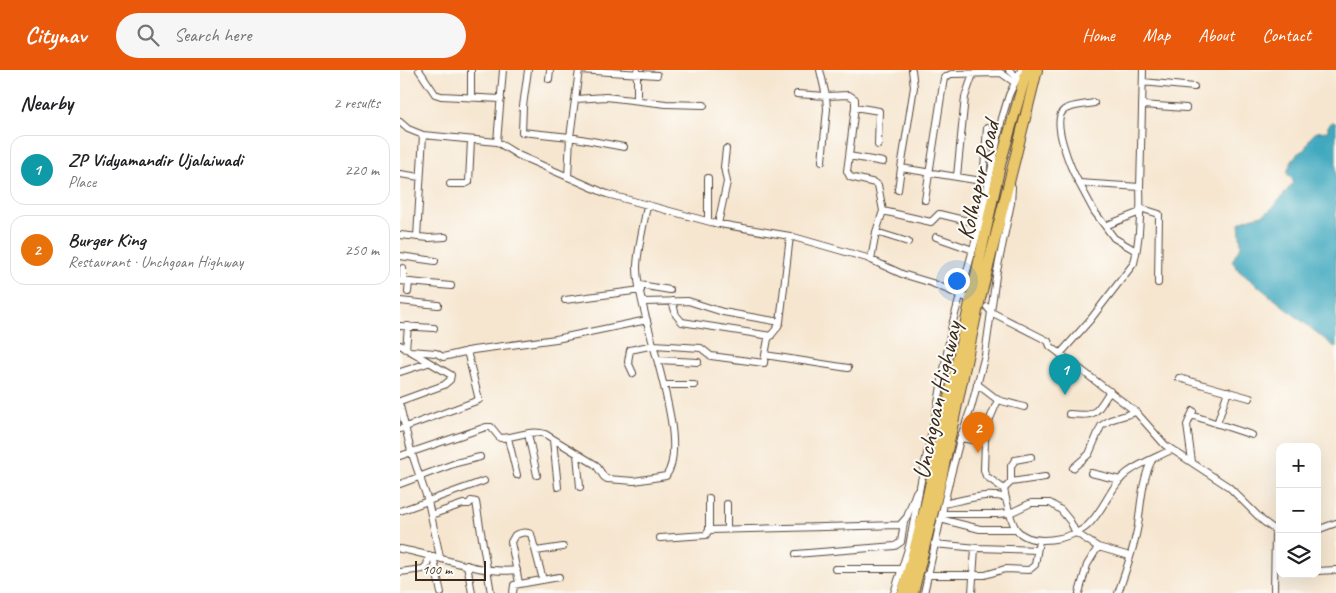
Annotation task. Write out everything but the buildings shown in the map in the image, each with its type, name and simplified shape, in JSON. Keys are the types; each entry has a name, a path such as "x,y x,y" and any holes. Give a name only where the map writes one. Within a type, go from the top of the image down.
{"highway":[{"name":"Kolhapur Road","path":"903,593 930,486 1001,161 1027,70"},
{"name":"Unchgoan Highway","path":"913,593 939,488 977,312 1037,70"}],"street":[{"path":"419,70 435,94 444,97 501,99"},
{"path":"471,70 471,98"},
{"path":"497,142 503,70"},
{"path":"528,70 521,121 522,132 624,147"},
{"path":"548,79 550,70"},
{"path":"568,177 570,138 579,70 637,72 657,75"},
{"path":"820,70 827,108 822,161"},
{"path":"898,190 914,87 912,70"},
{"path":"1009,70 1016,80"},
{"path":"894,593 908,546 952,325 980,224 986,182 1002,118 1021,70"},
{"path":"1060,354 1120,283 1134,263 1140,210 1143,70"},
{"path":"637,72 637,100"},
{"path":"926,200 943,80 948,75 1001,73 1016,80"},
{"path":"957,176 965,97 974,74"},
{"path":"1143,82 1194,87"},
{"path":"797,94 852,96 855,99 848,175 878,185 883,212 876,232 871,260"},
{"path":"576,99 606,97 666,104 704,105"},
{"path":"1094,103 1070,107 1063,111 1060,117 1064,149 1094,211 1114,238 1136,251"},
{"path":"1142,105 1186,108"},
{"path":"855,107 879,111 878,144"},
{"path":"400,122 408,129 423,135 497,142 518,155 607,194 718,224 790,236 871,260 968,299"},
{"path":"986,182 987,128"},
{"path":"417,237 423,135"},
{"path":"450,184 465,184 469,182 471,140"},
{"path":"718,224 727,182 724,167 726,149"},
{"path":"849,156 883,162"},
{"path":"901,168 986,182"},
{"path":"924,593 960,438 971,408 985,355 989,310 1011,203 1012,173"},
{"path":"400,174 420,176"},
{"path":"708,178 708,221"},
{"path":"1079,183 1140,187"},
{"path":"400,456 486,426 491,427 500,438 540,433 596,465 607,479 634,482 666,476 670,470 672,444 669,412 647,320 637,266 647,205"},
{"path":"1105,226 1140,210 1159,214 1158,283"},
{"path":"883,212 932,222 939,214 980,224"},
{"path":"876,232 908,242"},
{"path":"400,235 445,237"},
{"path":"633,373 628,362 630,350 654,345 701,348 711,356 764,363 768,339 780,322 790,236"},
{"path":"936,237 973,250"},
{"path":"400,256 435,261"},
{"path":"404,268 404,281 408,292"},
{"path":"404,281 451,286"},
{"path":"565,300 640,288 670,290"},
{"path":"400,301 438,306"},
{"path":"672,301 678,318 689,324 771,336"},
{"path":"644,302 688,301 780,322"},
{"path":"989,310 1048,340 1050,346 1144,419 1155,434 1172,450 1229,487 1263,521 1276,529"},
{"path":"404,348 436,352 443,356 556,339 647,320"},
{"path":"400,326 434,328"},
{"path":"404,348 408,326"},
{"path":"400,401 444,385 450,380 450,374 404,348"},
{"path":"687,361 688,348"},
{"path":"402,429 479,400 467,351"},
{"path":"400,372 430,364 436,352"},
{"path":"765,355 848,368"},
{"path":"658,360 698,362"},
{"path":"1179,378 1250,398"},
{"path":"977,384 998,400 1024,408"},
{"path":"664,385 694,385"},
{"path":"1069,414 1088,416 1095,414 1110,391"},
{"path":"1217,424 1228,391"},
{"path":"998,400 989,421 985,440 984,470 986,476 1004,488 1016,529"},
{"path":"400,406 402,429 420,476 431,515 434,556 440,593"},
{"path":"1073,468 1089,454 1101,426 1110,420 1136,412"},
{"path":"1192,462 1187,425 1192,413 1217,424 1252,435"},
{"path":"528,434 537,475"},
{"path":"508,438 517,475"},
{"path":"960,438 979,442"},
{"path":"553,440 558,487"},
{"path":"941,517 980,529 1016,529 1029,538 1054,540 1076,533 1087,526 1126,474 1172,450"},
{"path":"577,454 580,487"},
{"path":"400,484 456,462 480,456"},
{"path":"1011,482 1011,466 1015,460 1032,457"},
{"path":"1118,593 1138,527 1146,474 1152,460"},
{"path":"1091,473 1120,480"},
{"path":"1004,488 1011,482 1045,477"},
{"path":"400,512 484,481"},
{"path":"796,554 895,546 901,542 904,522 920,481"},
{"path":"944,504 983,496 1006,498"},
{"path":"660,538 703,537 708,533 709,498"},
{"path":"431,515 463,504 469,504 470,501 476,502 491,593"},
{"path":"941,517 1010,513 1031,504 1050,503 1061,510 1070,521 1076,533 1098,547 1130,556"},
{"path":"727,504 727,529"},
{"path":"709,530 900,525 904,522"},
{"path":"1321,529 1336,523"},
{"path":"519,583 512,542 515,535 527,532 531,534 543,580"},
{"path":"927,575 974,575 993,573 1005,569 1030,570 1035,565 1039,540"},
{"path":"934,544 975,548 1037,550"},
{"path":"536,551 563,547"},
{"path":"1079,593 1087,565 1098,547"},
{"path":"972,593 975,548"},
{"path":"400,549 487,570 501,572 517,570"},
{"path":"400,572 423,569 434,556"},
{"path":"467,565 472,593"},
{"path":"835,568 902,569"},
{"path":"1321,571 1336,570"},
{"path":"513,593 512,587 519,583 559,577"},
{"path":"1274,593 1276,578"}],"water":[{"path":"1332,122 1336,123 1336,348 1239,271 1232,261 1241,246 1239,223 1262,215 1274,206 1293,183 1292,178 1289,177 1287,172 1293,159 1305,149 1310,138 1316,132 1328,131 1328,126"}],"place":[{"name":"ZP Vidyamandir Ujalaiwadi","path":"1065,395"},
{"name":"Burger King","path":"978,453"}]}
